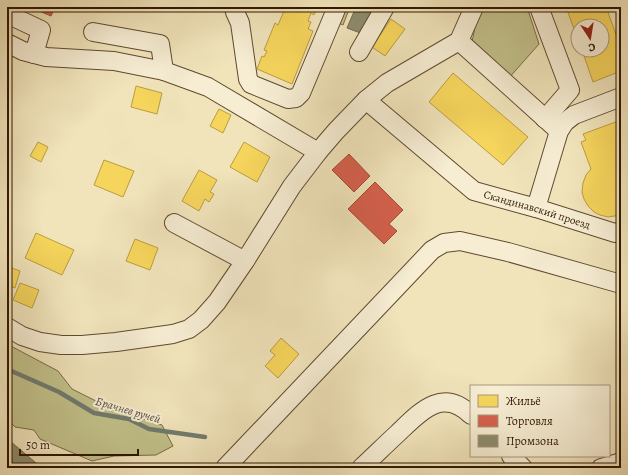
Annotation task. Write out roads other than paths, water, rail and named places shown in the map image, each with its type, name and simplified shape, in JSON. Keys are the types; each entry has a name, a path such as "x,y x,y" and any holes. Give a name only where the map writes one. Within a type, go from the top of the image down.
{"street":[{"path":"234,7 234,12 240,23 248,79 251,84 288,99 296,98 301,93 337,7"},
{"path":"359,52 385,7"},
{"path":"7,327 22,336 40,342 61,345 82,345 174,334 189,329 201,320 217,302 245,261 292,186 318,152 366,100 387,83 459,41 474,7"},
{"path":"539,7 570,90 545,119"},
{"path":"7,14 41,30 34,54"},
{"path":"93,32 160,44 164,71"},
{"path":"124,63 127,38"},
{"path":"459,41 559,131"},
{"path":"7,43 23,51 46,57 114,61 164,71 208,87 318,152"},
{"path":"265,120 276,94"},
{"path":"536,208 559,131 565,122 574,115 621,97"},
{"name":"Скандинавский проезд","path":"366,100 474,192 536,208 615,233 621,231"},
{"path":"174,224 245,261"},
{"path":"225,468 432,250 444,244 460,241 621,284"},
{"path":"361,468 423,409 439,403 453,403 470,414"},
{"path":"512,457 523,468"},
{"path":"601,468 621,462"}],"waterway":[{"name":"Брачнев ручей","path":"7,369 59,392 94,413 129,419 149,429 205,437"}]}
